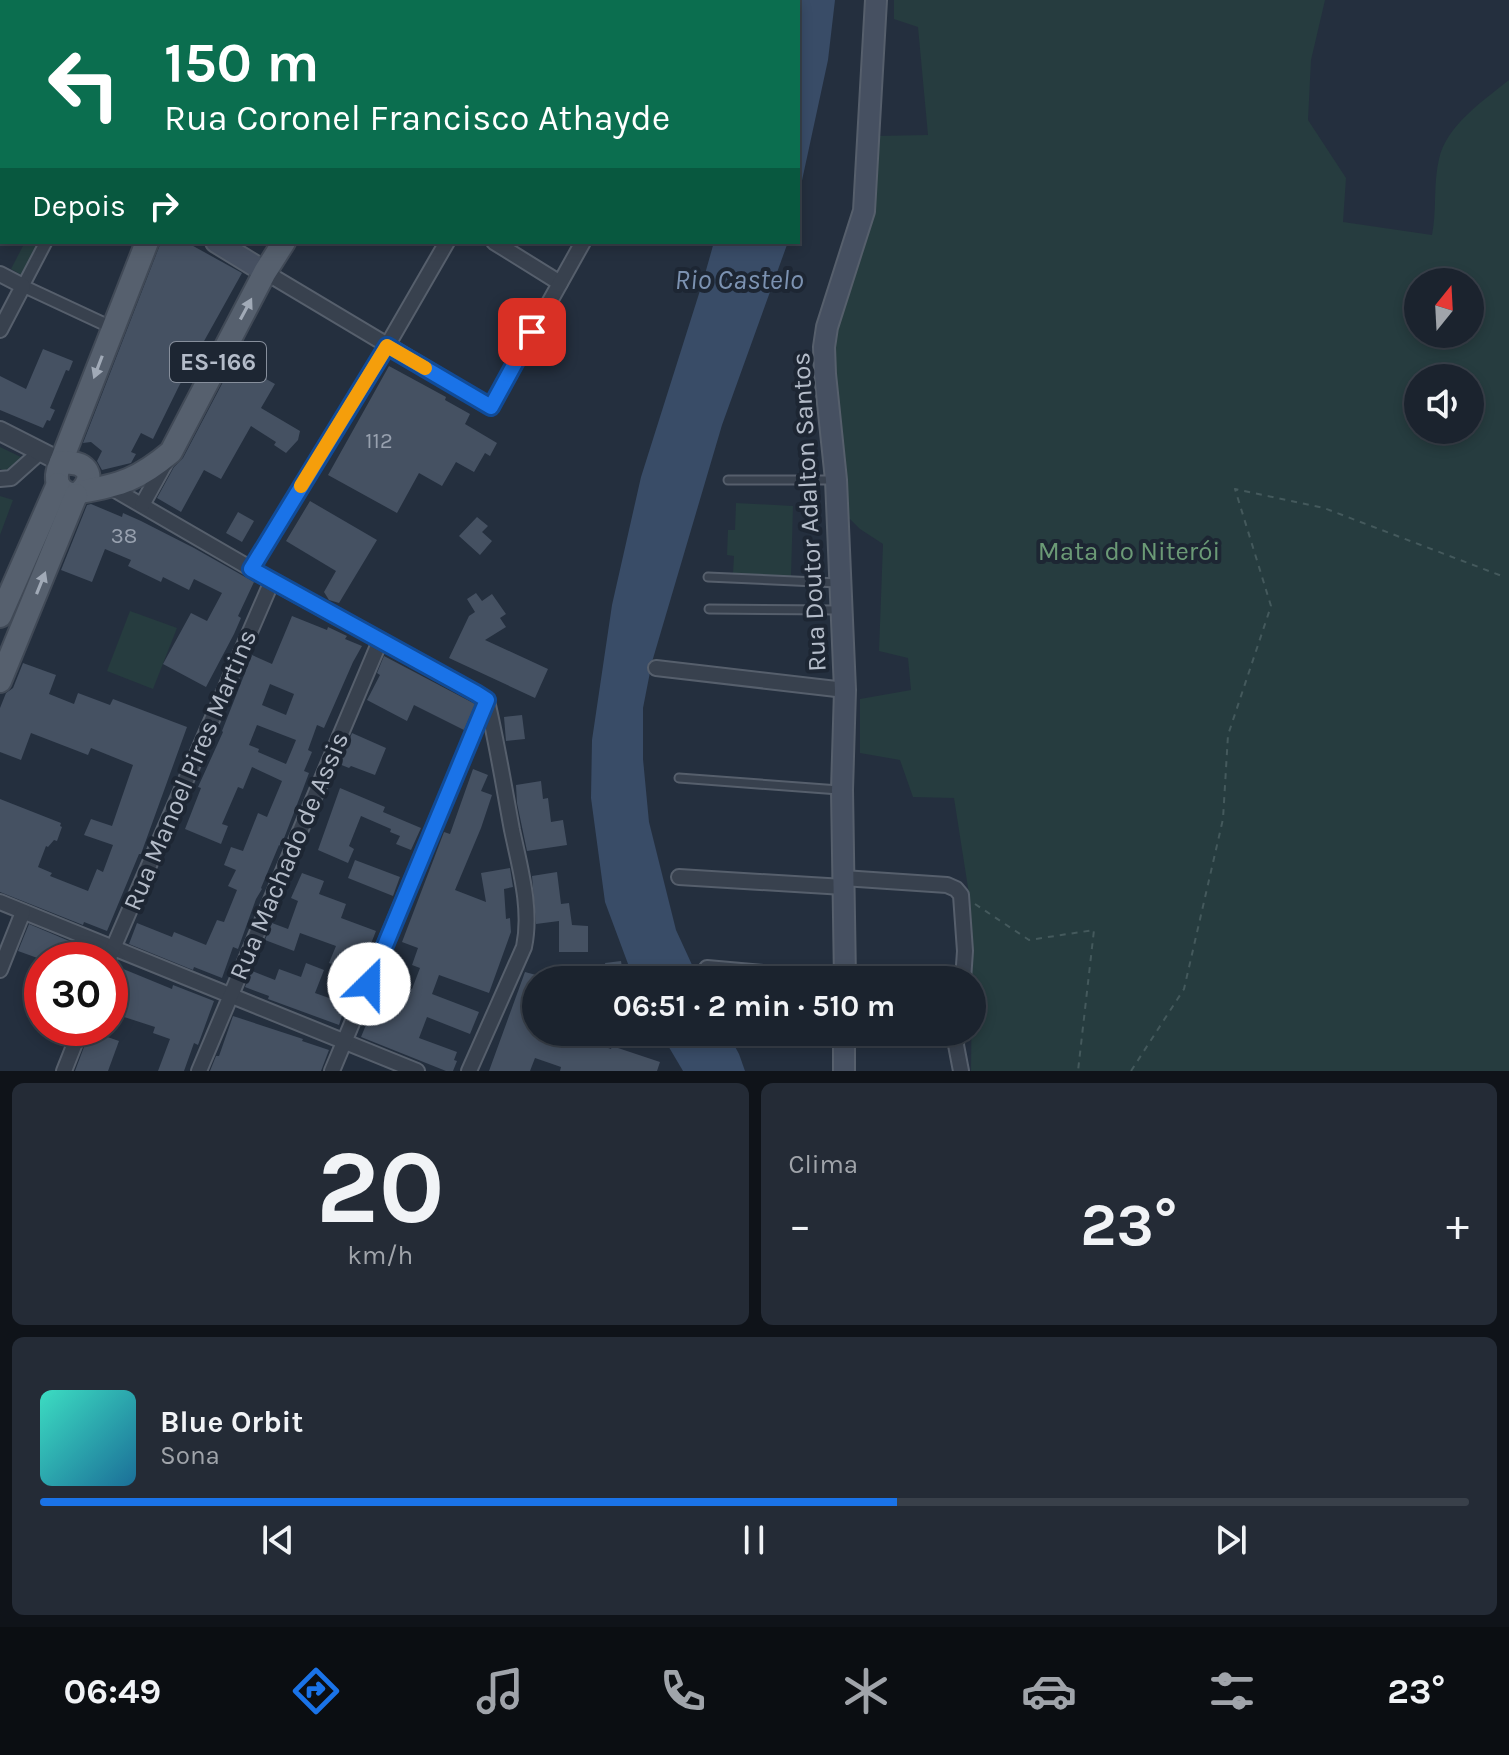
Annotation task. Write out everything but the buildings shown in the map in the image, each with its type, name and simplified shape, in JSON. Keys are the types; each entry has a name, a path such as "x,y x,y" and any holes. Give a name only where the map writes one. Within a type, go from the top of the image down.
{"main road":[{"name":"Rua Doutor Adalton Santos","path":"843,966 845,690 836,480 824,347 827,327 864,211 876,0"},
{"path":"0,681 27,616 113,328 146,244"},
{"path":"219,244 265,272"},
{"name":"ES-166","path":"171,452 283,244"},
{"path":"69,483 110,487 145,472 171,452"},
{"path":"27,616 2,612 69,483"},
{"path":"844,1046 844,1071"}],"street":[{"path":"0,330 45,244"},
{"path":"251,569 446,244"},
{"path":"497,244 560,283"},
{"path":"265,272 491,407 582,244"},
{"path":"0,274 113,328"},
{"path":"0,431 40,452 69,483"},
{"path":"0,479 11,478 40,452"},
{"path":"142,505 171,452"},
{"path":"110,487 487,700 525,899 527,933 524,947 469,1071"},
{"name":"Rua Manoel Pires Martins","path":"116,942 272,581"},
{"name":"Rua Machado de Assis","path":"199,1071 380,641"},
{"path":"656,668 845,690"},
{"path":"332,1071 487,700"},
{"path":"679,877 947,885 958,892 964,966"},
{"path":"0,902 86,942"},
{"path":"0,970 23,912"},
{"path":"128,960 229,995 417,1071"},
{"path":"64,1071 74,1046"},
{"path":"956,1046 961,1071"}],"lane":[{"path":"728,480 836,480"},
{"path":"708,577 841,583"},
{"path":"709,609 842,610"},
{"path":"679,778 842,790"}],"path":[{"path":"1131,1071 1184,989 1223,819 1228,735 1271,606 1235,489 1324,508 1502,576"},
{"path":"958,892 1029,940 1094,930 1078,1071"}],"green space":[{"name":"Mata do Niterói","path":"894,0 1325,0 1311,60 1308,120 1346,178 1343,222 1432,235 1437,168 1443,147 1467,115 1509,80 1509,1071 971,1071 971,1046 986,1046 986,966 970,966 969,894 954,798 913,797 900,760 860,753 860,699 911,690 908,658 879,651 883,544 849,518 846,463 830,356 876,136 928,135 918,27 894,19"},
{"path":"24,244 50,244 31,280 11,269"},
{"path":"0,447 23,458 6,472 0,469"},
{"path":"0,496 13,500 0,535"},
{"path":"736,503 793,506 791,577 733,574 734,556 727,555 728,530 735,530"},
{"path":"130,611 177,628 153,689 107,671"}],"water":[{"name":"Rio Castelo","path":"800,0 835,0 828,60 800,190"},
{"name":"Rio Castelo","path":"713,244 787,244 722,425 652,662 643,708 643,759 649,822 676,930 693,966 629,966 605,902 591,798 592,740 612,605 641,477"},
{"path":"668,1046 735,1046 745,1071 683,1071"}],"slow traffic":[{"path":"301,486 387,346 425,368"}],"route":[{"path":"369,984 487,700 251,569 387,346 491,407 532,332"}]}
